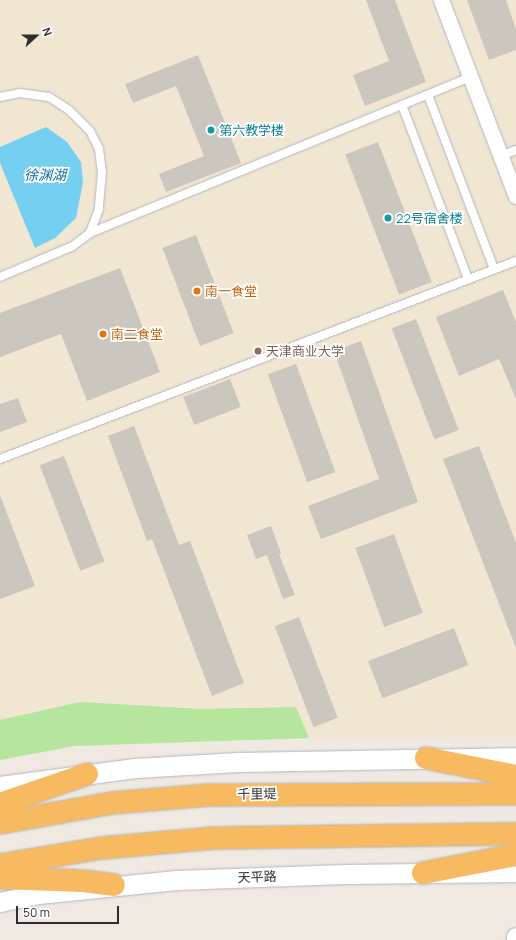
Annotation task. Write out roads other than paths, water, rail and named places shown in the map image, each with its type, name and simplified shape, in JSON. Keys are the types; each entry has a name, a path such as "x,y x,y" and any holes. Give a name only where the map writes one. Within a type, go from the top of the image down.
{"highway":[{"path":"426,758 516,776"},
{"path":"0,804 87,774"},
{"name":"千里堤","path":"0,824 112,803 209,794 516,794"},
{"path":"0,865 102,848 214,838 516,834"},
{"path":"423,873 516,854"},
{"path":"0,878 82,881 114,885"}],"street":[{"path":"441,0 516,196"},
{"path":"0,786 135,768 238,762 516,757"},
{"name":"天平路","path":"0,902 114,885 192,879 516,872"}],"lane":[{"path":"0,277 73,246 90,233 471,77"},
{"path":"0,97 20,93 49,97 69,110 90,131 99,149 102,172 99,209 90,233"},
{"path":"428,95 494,269"},
{"path":"402,105 468,279"},
{"path":"501,156 516,150"},
{"path":"0,459 516,261"}],"water":[{"name":"徐渊湖","path":"46,127 67,142 81,162 83,182 76,218 55,238 35,248 0,163 0,147"}],"place":[{"name":"第六教学楼","path":"211,130"},
{"name":"22号宿舍楼","path":"388,218"},
{"name":"南一食堂","path":"197,291"},
{"name":"南二食堂","path":"103,334"},
{"name":"天津商业大学","path":"258,351"}]}
